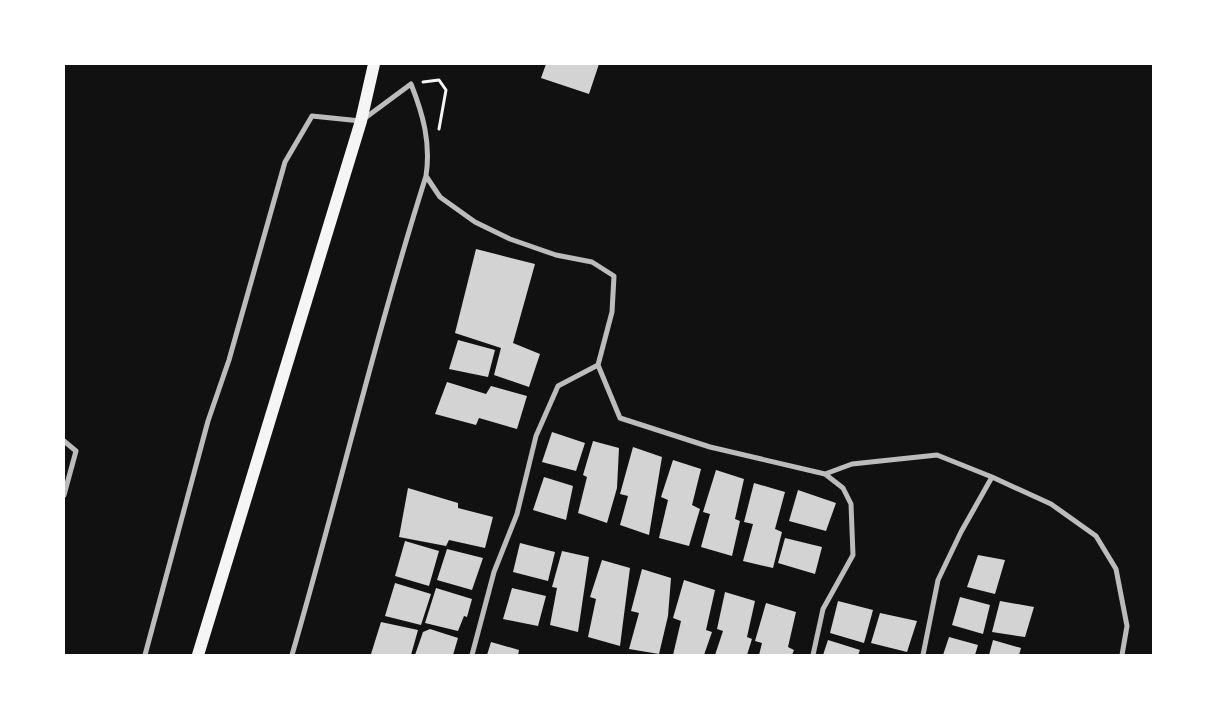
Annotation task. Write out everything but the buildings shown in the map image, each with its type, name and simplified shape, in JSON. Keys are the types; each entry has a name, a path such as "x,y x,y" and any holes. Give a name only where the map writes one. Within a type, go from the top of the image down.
{"main road":[{"path":"198,655 361,121 374,64"}],"street":[{"path":"145,655 208,421 229,360 285,162 312,116 361,121 411,84 424,115 428,160 426,176 395,273 354,433 292,655"},
{"path":"426,176 440,197 475,222 510,239 556,256 592,262 614,276 612,312 598,365 620,418 710,446 825,474 844,488 851,504 853,555 823,609 813,655"},
{"path":"472,655 494,572 517,514 536,436 543,419 558,386 598,365"},
{"path":"64,441 76,451 64,495"},
{"path":"825,474 852,464 936,455 992,477 1051,504 1096,536 1116,569 1127,626 1122,655"},
{"path":"923,655 938,580 960,532 992,477"}]}
